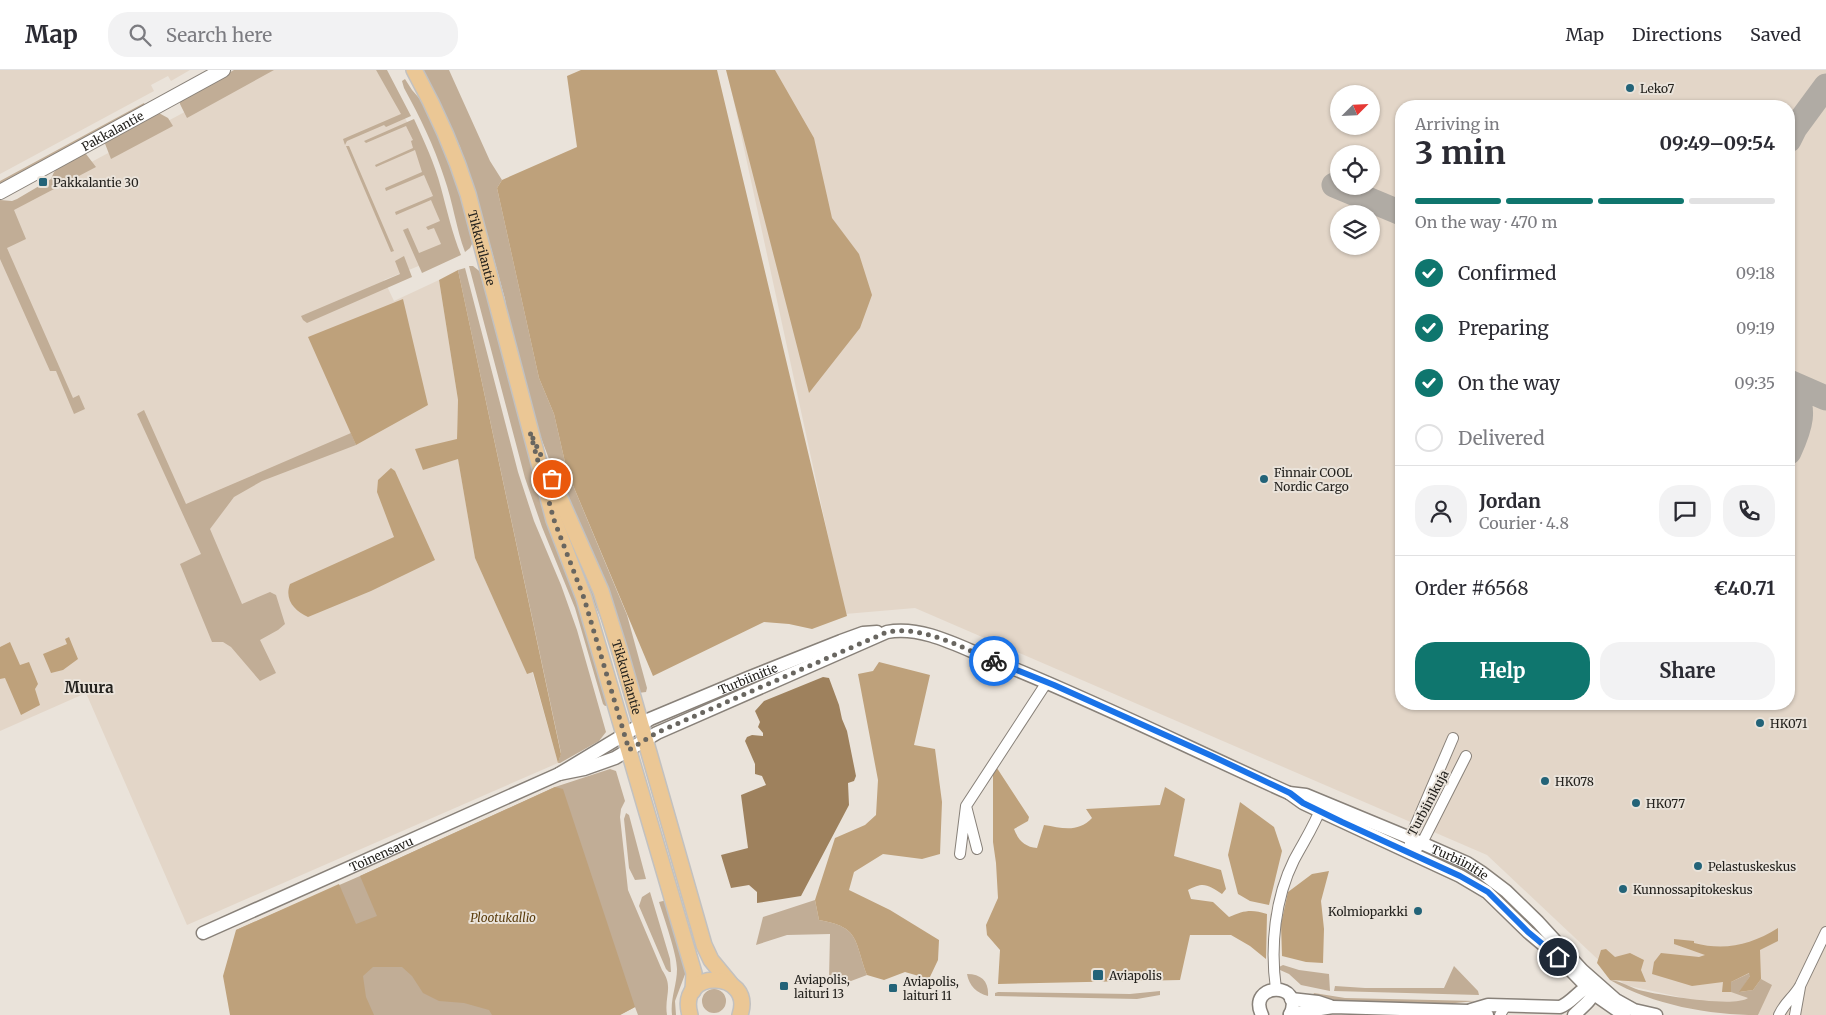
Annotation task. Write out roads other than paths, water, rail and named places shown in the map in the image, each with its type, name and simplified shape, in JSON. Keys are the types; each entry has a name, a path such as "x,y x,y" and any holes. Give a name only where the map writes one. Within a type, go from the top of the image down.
{"main road":[{"name":"Pakkalantie","path":"0,192 223,70"},
{"name":"Tikkurilantie","path":"414,70 433,105 461,170 554,520 584,598 694,972 693,991 689,999 690,1015"},
{"name":"Tikkurilantie","path":"530,432 601,590 704,945 711,960 738,992 741,1000 740,1015"},
{"path":"693,991 699,984 711,979 730,983"}],"street":[{"name":"Turbiinitie","path":"641,724 650,718 863,633 900,630 914,632 941,640 1047,682 1290,793 1303,803 1322,806 1410,838 1467,864 1495,882 1538,922 1592,988"},
{"name":"Turbiinitie","path":"645,741 656,733 887,632"},
{"path":"960,854 966,806 1047,682"},
{"name":"Toinensavu","path":"203,933 558,774 641,724"},
{"name":"Turbiinikuja","path":"1411,854 1410,838 1453,738"},
{"name":"Toinensavu","path":"558,774 600,763 645,741"},
{"name":"Turbiinikuja","path":"1411,854 1422,844 1466,756"},
{"path":"966,806 977,849"},
{"name":"Turbiinitie","path":"1322,806 1411,854 1460,876 1488,892 1528,932 1624,1015"},
{"path":"1276,989 1274,959 1276,925 1283,887 1294,860 1313,828 1322,806"},
{"path":"1779,1015 1784,1004 1795,994 1800,986 1826,932"},
{"path":"1795,1015 1800,986"},
{"path":"1468,1010 1488,1005 1505,1012 1560,1007 1568,1004 1592,988"},
{"path":"1574,1015 1592,988"},
{"path":"1592,988 1634,1010 1656,1015"},
{"path":"1262,1015 1259,1004 1261,998 1267,991 1276,989 1286,993 1291,999 1292,1009 1290,1015"},
{"path":"1291,999 1333,1006 1468,1010 1487,1015"},
{"path":"1290,1015 1333,1006"}],"place":[{"name":"Leko7","path":"1630,88"},
{"name":"Pakkalantie 30","path":"43,182"},
{"name":"Finnair COOL Nordic Cargo","path":"1264,479"},
{"name":"HK071","path":"1760,723"},
{"name":"HK078","path":"1545,781"},
{"name":"HK077","path":"1636,803"},
{"name":"Pelastuskeskus","path":"1698,866"},
{"name":"Kunnossapitokeskus","path":"1623,889"},
{"name":"Kolmioparkki","path":"1418,911"},
{"name":"Aviapolis","path":"1098,975"},
{"name":"Aviapolis, laituri 13","path":"784,986"},
{"name":"Aviapolis, laituri 11","path":"893,988"}],"district":[{"name":"Muura","path":"89,687"}],"park label":[{"name":"Plootukallio","path":"503,917"}]}
